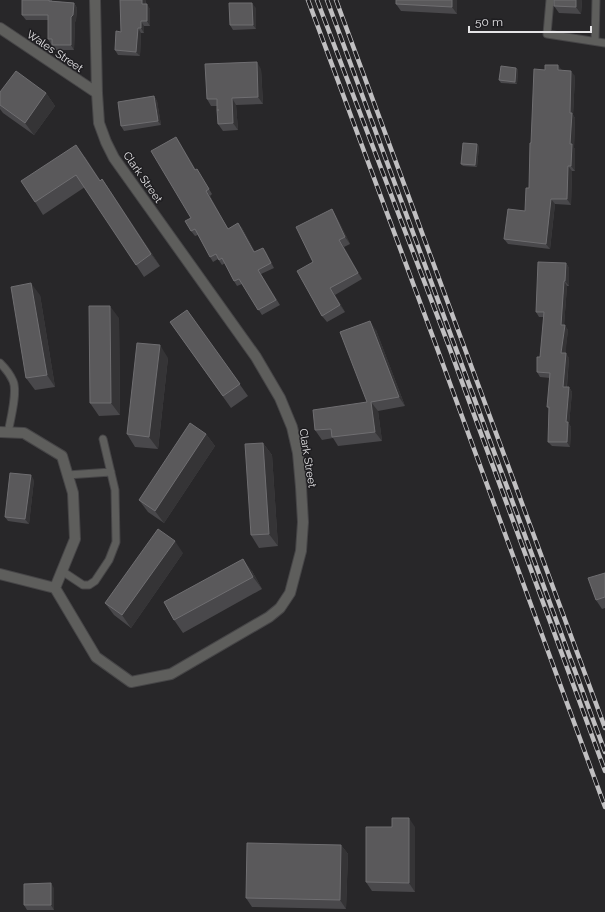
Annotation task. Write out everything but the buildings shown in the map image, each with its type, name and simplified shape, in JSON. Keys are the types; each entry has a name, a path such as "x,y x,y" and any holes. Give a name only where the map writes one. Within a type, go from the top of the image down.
{"street":[{"name":"Clark Street","path":"55,588 96,657 131,682 171,674 269,617 280,608 290,593 301,551 303,522 298,453 292,427 280,398 256,357 114,158 106,142 99,123 95,0"},
{"name":"Wales Street","path":"0,28 97,93"},
{"path":"0,574 55,588 75,539 73,493 62,456 24,433 4,432"}],"lane":[{"path":"550,0 547,34 605,43"},
{"path":"595,42 596,0"},
{"path":"0,363 6,369 14,383 14,398 4,432"},
{"path":"62,571 82,585 89,585 95,581 110,560 116,542 115,490 103,439"},
{"path":"67,475 111,472"}],"railway":[{"path":"308,0 605,807"},
{"path":"317,0 448,344 605,771"},
{"path":"327,0 605,752"},
{"path":"336,0 605,728"}]}
